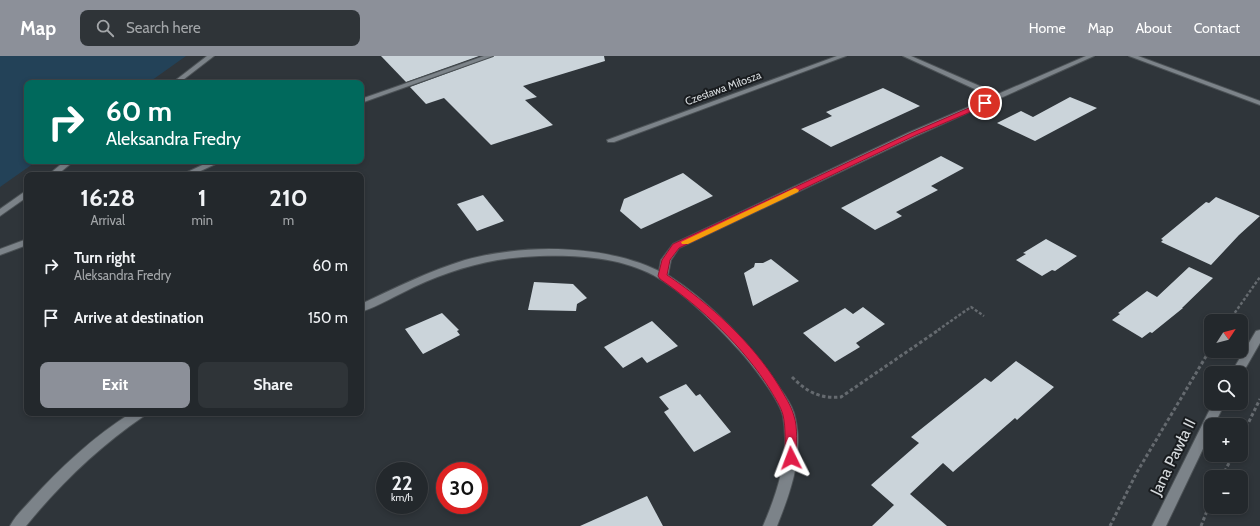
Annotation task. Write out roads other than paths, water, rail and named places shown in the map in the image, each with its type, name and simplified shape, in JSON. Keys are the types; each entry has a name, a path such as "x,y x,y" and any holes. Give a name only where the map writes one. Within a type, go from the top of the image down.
{"street":[{"path":"179,80 211,56"},
{"path":"364,100 490,56"},
{"name":"Czesława Miłosza","path":"611,140 843,56"},
{"path":"906,56 999,97"},
{"path":"663,276 666,260 676,246 914,134 1091,56"},
{"path":"1132,56 1260,103"},
{"path":"56,172 66,164"},
{"path":"192,172 211,164"},
{"path":"0,214 24,196"},
{"path":"0,252 24,243"},
{"path":"364,307 432,275 468,263 498,256 545,253 585,255 614,259 645,268 663,276 687,293 744,346 764,371 789,416 791,458 785,489 770,526"},
{"path":"1241,366 1260,334"},
{"name":"Jana Pawła II","path":"1159,526 1216,410"},
{"path":"17,526 38,500 80,458 123,423 135,416"}]}
